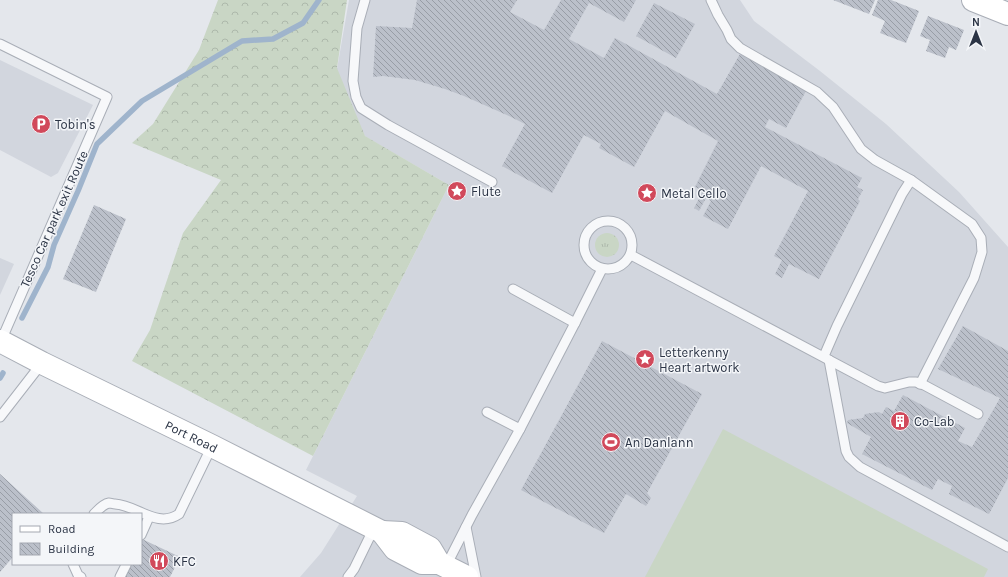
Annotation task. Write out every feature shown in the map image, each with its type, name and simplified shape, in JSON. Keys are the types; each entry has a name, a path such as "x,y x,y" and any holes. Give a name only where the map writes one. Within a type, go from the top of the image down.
{"main road":[{"path":"973,0 1008,14"},
{"name":"Port Road","path":"0,341 378,530 402,533 430,548 443,565 467,577"}],"lane":[{"path":"364,0 357,28 353,81 356,97 361,108 388,125 492,182"},
{"path":"711,0 731,39 740,48 817,92 833,107 861,149 875,160 911,180 972,224 981,238 982,252 974,278 920,384"},
{"name":"Tesco Car park exit Route","path":"0,44 107,97 0,341"},
{"path":"911,180 902,194 837,326 827,358 846,451 849,457 860,468 1008,547"},
{"path":"612,221 618,223 626,229 630,235 632,248 628,259 620,266 614,269 602,269 595,266 587,258 584,240 588,231 598,222 612,221"},
{"path":"630,255 885,388 909,382 916,382 978,414"},
{"path":"443,565 466,527 520,429 576,323 602,269"},
{"path":"513,289 576,323"},
{"path":"0,417 42,363"},
{"path":"487,412 520,429"},
{"path":"142,514 149,517 164,519 173,518 179,514 212,446"},
{"path":"95,513 108,503 120,504 140,513"},
{"path":"142,533 149,517"},
{"path":"466,527 476,577"},
{"path":"348,577 378,530"},
{"path":"73,565 78,575 81,577"},
{"path":"120,577 126,565"}],"shaded area":[{"path":"349,0 740,0 754,21 886,124 959,192 1008,247 1008,577 300,577 321,553 357,496 306,470 449,185 366,137 332,98"},
{"name":"Tobin's","path":"0,60 93,105 58,173 51,177 0,150"},
{"path":"0,258 14,264 0,295"}],"green space":[{"path":"218,0 347,0 337,68 365,136 449,185 313,456 132,361 150,330 183,233 221,180 132,143 153,124 199,50"},
{"path":"607,233 615,237 619,245 615,253 607,257 599,253 595,245 599,237"},
{"path":"723,429 988,569 984,577 645,577"}],"building":[{"path":"417,0 517,0 510,12 544,30 561,0 636,0 624,22 589,3 569,39 604,58 615,38 717,94 740,54 806,91 786,128 769,119 765,127 862,178 857,187 863,190 858,199 860,201 819,279 789,264 782,278 775,274 782,260 774,256 808,191 761,166 728,229 703,216 711,201 706,198 699,211 694,208 703,191 695,187 718,141 665,111 634,167 599,148 601,144 584,135 552,193 502,166 525,124 464,96 445,89 415,80 383,76 373,77 376,26 412,28"},
{"path":"833,0 875,0 869,14"},
{"path":"878,0 891,0 919,11 906,43 880,33 885,21 872,15"},
{"path":"654,3 695,24 676,58 636,36"},
{"path":"928,16 964,30 956,50 949,47 945,58 926,51 930,40 920,36"},
{"path":"94,205 126,219 96,292 63,279"},
{"name":"Co-Lab","path":"963,326 1008,351 1008,478 989,514 949,494 952,486 938,479 932,490 862,454 871,437 847,423 848,420 863,418 865,414 879,412 882,414 886,407 894,411 903,395 965,428 958,441 972,447 1000,398 938,369"},
{"name":"An Danlann","path":"602,341 702,394 647,493 651,498 646,506 626,494 604,533 521,490"},
{"path":"0,474 43,513 12,513 12,558 0,572"},
{"name":"KFC","path":"142,539 180,557 170,577 125,577 125,565 142,565"}],"waterway":[{"path":"22,318 48,267 54,245 97,144 142,101 242,41 273,39 303,23 319,0"},
{"path":"0,378 3,373"}],"place":[{"name":"Tobin's","path":"41,124"},
{"name":"Flute","path":"457,191"},
{"name":"Metal Cello","path":"647,193"},
{"name":"Letterkenny Heart artwork","path":"645,359"},
{"name":"Co-Lab","path":"900,421"},
{"name":"An Danlann","path":"611,442"},
{"name":"KFC","path":"159,561"}]}
